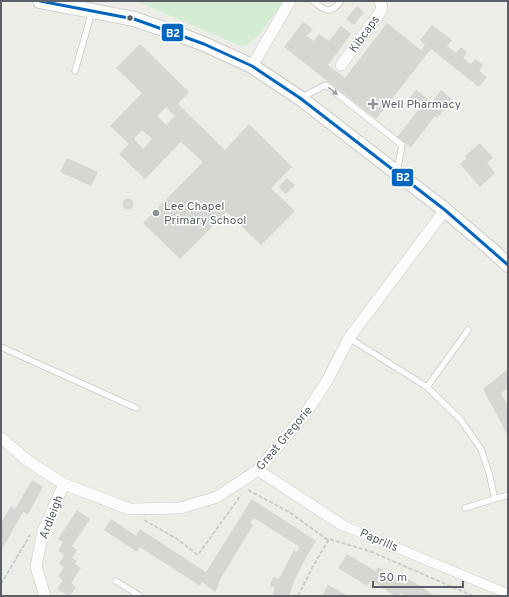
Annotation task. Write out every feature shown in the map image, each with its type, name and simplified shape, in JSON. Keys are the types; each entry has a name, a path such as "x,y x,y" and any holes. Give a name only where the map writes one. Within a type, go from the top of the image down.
{"street":[{"path":"40,1 134,19 204,44 252,66 300,98 445,210 508,265"},
{"path":"252,66 290,1"},
{"name":"Kibcaps","path":"341,65 379,14 382,8 380,1"},
{"name":"Great Gregorie","path":"1,438 28,461 64,484 129,509 180,508 217,497 258,470 305,414 327,381 350,338 445,210"},
{"name":"Paprills","path":"258,470 342,525 508,594"},
{"name":"Ardleigh","path":"45,596 36,567 43,531 64,484"}],"lane":[{"path":"313,1 323,9 327,10 333,9 341,1"},
{"path":"75,71 93,10"},
{"path":"300,98 326,85 402,145 396,173"},
{"path":"427,387 468,330"},
{"path":"350,338 427,387 460,419 480,449 489,474 495,499"},
{"path":"1,347 136,408"},
{"path":"465,508 508,495"},
{"path":"116,581 140,596"}],"path":[{"path":"246,489 289,512 328,540 329,538 372,552 473,596"},
{"path":"142,519 177,539 198,555 241,495"},
{"path":"1,584 32,530"},
{"path":"298,596 328,540"}],"green space":[{"path":"136,1 284,1 258,36 243,47"}],"building":[{"path":"357,6 364,12 354,25 346,19"},
{"path":"303,22 313,29 307,36 314,41 319,34 329,41 341,26 351,34 328,65 345,78 387,23 421,50 425,45 420,40 432,25 452,40 447,46 456,53 461,47 467,52 463,58 471,64 475,59 483,65 479,71 487,77 479,87 431,49 376,119 284,47"},
{"path":"140,44 189,92 178,104 225,150 249,124 292,167 271,188 295,211 261,245 227,212 180,259 143,223 203,162 181,142 145,179 119,154 129,144 110,126 142,93 116,68","holes":["166,107 175,116 166,125 157,116","142,130 152,139 143,149 134,139"]},
{"path":"416,90 432,102 441,90 452,99 437,118 435,116 411,147 397,137 419,109 412,104 415,101 410,97"},
{"path":"480,143 493,158 487,163 495,173 480,187 460,164 467,158 465,156"},
{"path":"67,158 98,172 91,186 60,172"},
{"path":"287,178 295,185 286,194 278,187"},
{"path":"128,198 132,200 134,204 132,208 128,210 124,208 122,204 124,200"},
{"path":"508,369 508,388 501,393 508,406 508,436 483,389"},
{"path":"32,480 43,487 28,514 23,512 1,551 1,523 11,506 15,509"},
{"path":"252,499 316,541 295,579 289,596 272,596 275,588 270,586 273,577 279,579 294,550 296,552 300,547 254,518 250,523 253,525 218,583 219,584 215,592 202,582 200,586 140,547 137,552 104,530 111,519 136,536 140,529 206,572"},
{"path":"77,510 90,519 72,546 77,550 72,558 77,561 75,564 81,568 71,583 76,587 70,596 68,596 57,589 63,580 58,576 64,567 59,564 64,555 58,551 63,542 58,539"},
{"path":"347,554 375,571 378,567 405,584 409,579 435,596 406,596 401,593 399,596 395,596 371,580 367,586 338,568"},
{"path":"328,585 348,596 322,596"}],"transit line":[{"name":"B2","path":"40,1 134,19 204,44 252,66 300,98 445,210 508,265"}],"place":[{"name":"Well Pharmacy","path":"373,104"},
{"name":"Lee Chapel Primary School","path":"156,213"}]}
